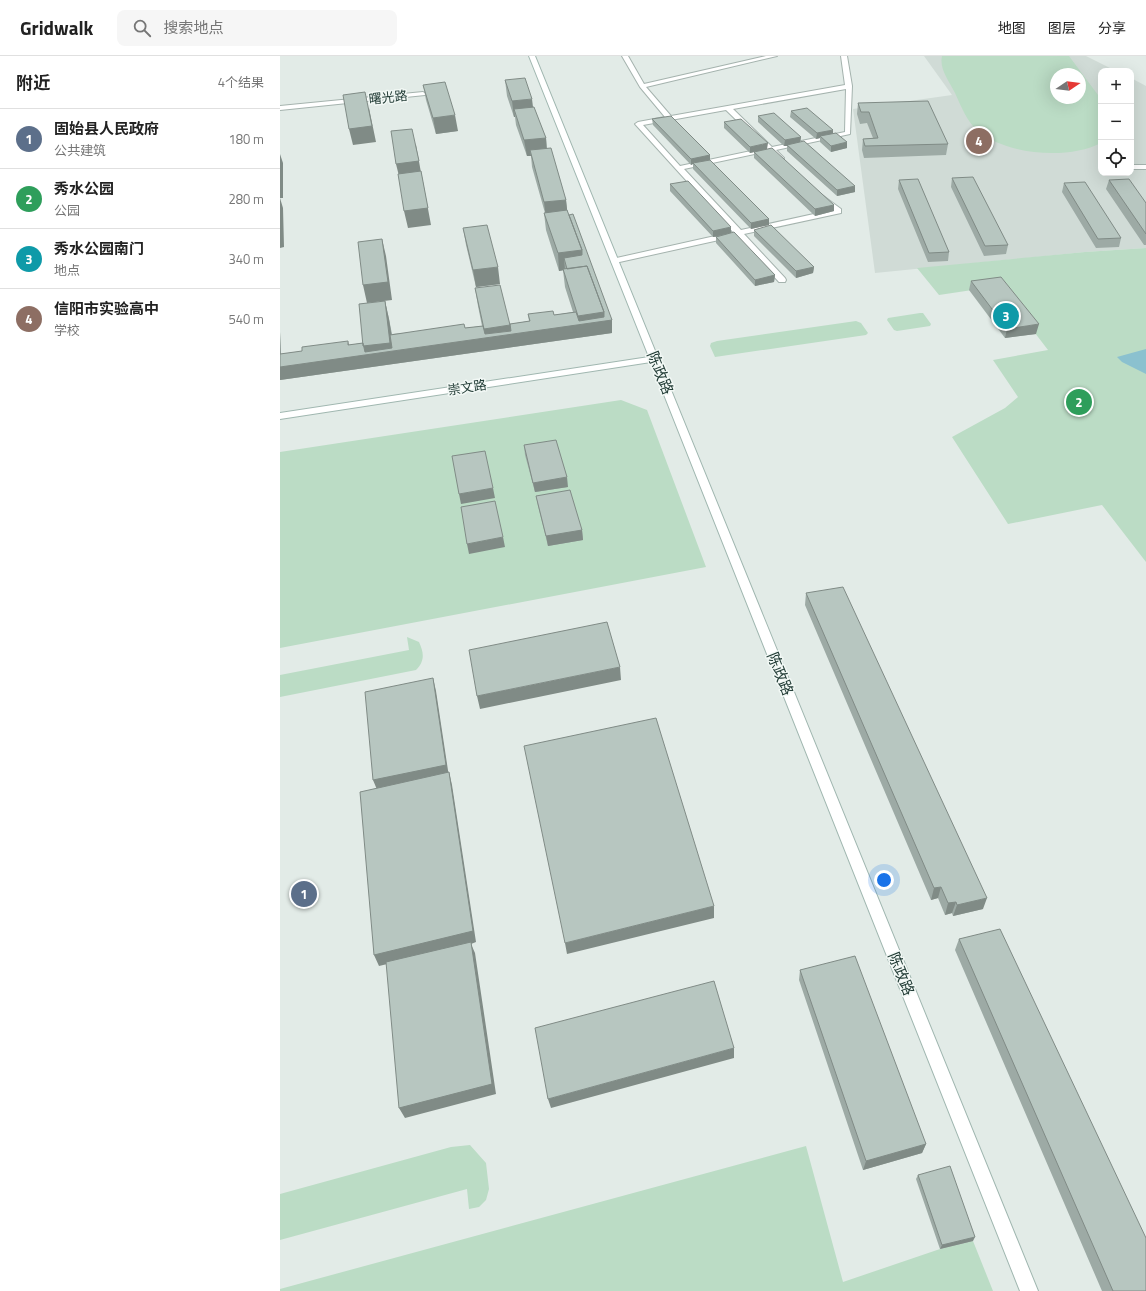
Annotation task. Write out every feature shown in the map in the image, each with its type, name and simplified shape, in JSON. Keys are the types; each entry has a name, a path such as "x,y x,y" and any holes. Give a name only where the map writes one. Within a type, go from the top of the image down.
{"street":[{"name":"陈政路","path":"532,56 1029,1291"},
{"path":"625,56 642,86 669,118"},
{"path":"642,86 774,56"},
{"path":"679,168 848,133 849,86 844,56"},
{"path":"782,280 638,124 849,86"},
{"name":"曙光路","path":"280,108 423,94"},
{"path":"728,108 787,165"},
{"path":"1134,167 1146,166"},
{"path":"614,261 838,212 816,191"},
{"name":"崇文路","path":"280,416 654,359"}],"shaded area":[{"path":"924,56 1086,56 1110,68 1098,68 1098,176 1134,176 1134,80 1146,86 1146,248 1085,252 875,273 853,109 952,95"}],"green space":[{"path":"942,56 1069,56 1078,68 1050,68 1050,104 1086,104 1086,79 1098,95 1098,144 1072,152 1055,153 1021,150 990,139 978,131 967,118 942,66"},
{"path":"1146,248 1146,562 1102,505 1008,524 952,437 1005,408 1018,397 993,360 1048,350 999,286 939,295 917,268 1085,252"},
{"path":"923,313 931,324 930,326 897,331 894,330 887,320 888,318"},
{"path":"856,321 861,323 868,333 866,335 715,357 710,346 711,343 717,341"},
{"path":"621,400 647,410 706,567 280,648 280,452"},
{"path":"407,637 419,642 422,650 423,657 419,667 416,670 280,697 280,675 409,650"},
{"path":"470,1145 486,1163 489,1189 486,1200 479,1207 469,1209 467,1189 280,1240 280,1194 451,1147"},
{"path":"806,1146 843,1282 940,1249 973,1241 993,1291 280,1291 280,1289"}],"water":[{"path":"1146,349 1146,374 1122,362 1117,357"}],"building":[{"path":"525,78 532,99 512,101 505,80"},
{"path":"445,82 455,115 433,118 423,85"},
{"path":"365,92 372,126 349,129 343,95"},
{"path":"928,101 948,144 865,146 863,139 878,138 869,112 861,112 858,103"},
{"path":"534,107 546,138 524,140 514,109"},
{"path":"807,108 833,130 817,133 791,111"},
{"path":"774,113 801,137 785,140 758,116"},
{"path":"671,116 710,155 691,159 652,119"},
{"path":"741,119 768,143 750,147 724,122"},
{"path":"412,129 419,161 396,164 391,131"},
{"path":"836,133 847,142 831,146 820,136"},
{"path":"804,141 855,186 837,190 787,145"},
{"path":"551,148 566,200 544,202 530,150"},
{"path":"772,148 834,205 815,209 754,152"},
{"path":"710,160 769,219 751,223 693,163"},
{"path":"421,171 428,208 404,211 398,174"},
{"path":"973,177 1008,245 985,246 952,178"},
{"path":"918,179 949,252 929,253 899,180"},
{"path":"1129,179 1146,203 1146,234 1109,180"},
{"path":"688,181 731,227 713,231 670,184"},
{"path":"1085,182 1121,238 1098,239 1064,183"},
{"path":"567,210 582,250 558,253 544,213"},
{"path":"573,214 612,320 280,367 280,354 302,351 302,347 348,341 348,345 363,343 365,352 392,348 390,335 464,324 465,328 483,326 485,334 511,331 510,324 530,321 528,314 553,311 554,315 576,312 579,321 604,317 604,312 587,266 567,269 564,258 582,255 582,250 569,215"},
{"path":"487,225 498,267 473,270 463,228"},
{"path":"771,225 814,267 796,271 754,230"},
{"path":"734,232 775,275 755,280 716,237"},
{"path":"382,239 388,282 363,285 358,242"},
{"path":"587,266 604,312 578,316 563,269"},
{"path":"1001,277 1039,324 1007,329 971,281"},
{"path":"500,285 510,325 484,329 475,288"},
{"path":"385,301 390,343 363,346 359,304"},
{"path":"556,440 567,477 533,483 524,445"},
{"path":"485,451 493,488 459,494 452,456"},
{"path":"570,490 582,530 546,536 536,496"},
{"path":"495,501 503,537 467,544 461,507"},
{"path":"843,587 987,898 957,905 956,902 948,903 941,887 934,888 806,593"},
{"path":"607,622 620,667 477,696 469,650"},
{"path":"433,678 446,765 373,780 365,692"},
{"path":"656,718 714,906 565,943 524,746"},
{"path":"449,772 473,931 374,955 360,792"},
{"path":"1000,929 1146,1238 1146,1291 1113,1291 959,939"},
{"path":"471,942 492,1084 399,1108 386,962"},
{"path":"855,956 926,1144 866,1161 800,970"},
{"path":"714,981 734,1048 548,1099 535,1028"},
{"path":"950,1166 975,1237 942,1245 918,1175"}],"place":[{"name":"信阳市实验高中","path":"979,141"},
{"name":"秀水公园南门","path":"1006,316"},
{"name":"秀水公园","path":"1079,402"},
{"name":"固始县人民政府","path":"304,894"}]}
